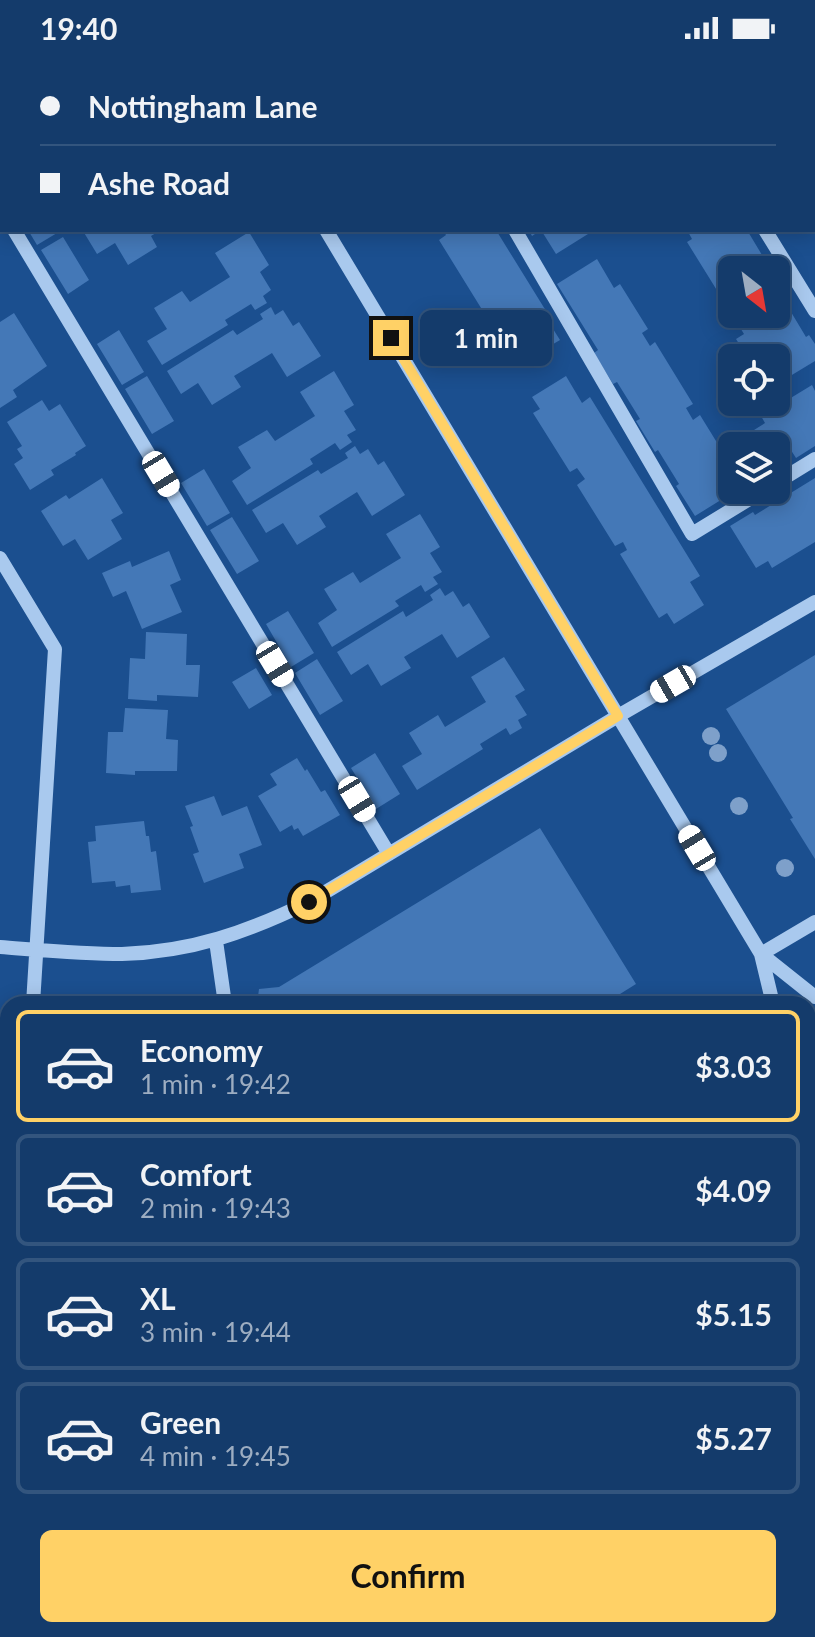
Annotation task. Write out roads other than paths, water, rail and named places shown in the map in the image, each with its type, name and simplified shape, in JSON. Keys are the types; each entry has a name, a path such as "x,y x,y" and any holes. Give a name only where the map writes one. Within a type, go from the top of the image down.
{"street":[{"path":"15,232 389,854"},
{"path":"327,232 761,954 771,996"},
{"path":"516,232 692,534 741,504"},
{"path":"766,232 815,311"},
{"path":"790,474 815,459"},
{"path":"0,558 55,649 34,996"},
{"path":"0,947 122,954 169,950 216,941 267,923 309,902 618,716 815,602"},
{"path":"761,954 815,922"},
{"path":"216,941 224,996"},
{"path":"761,954 814,996"}]}
